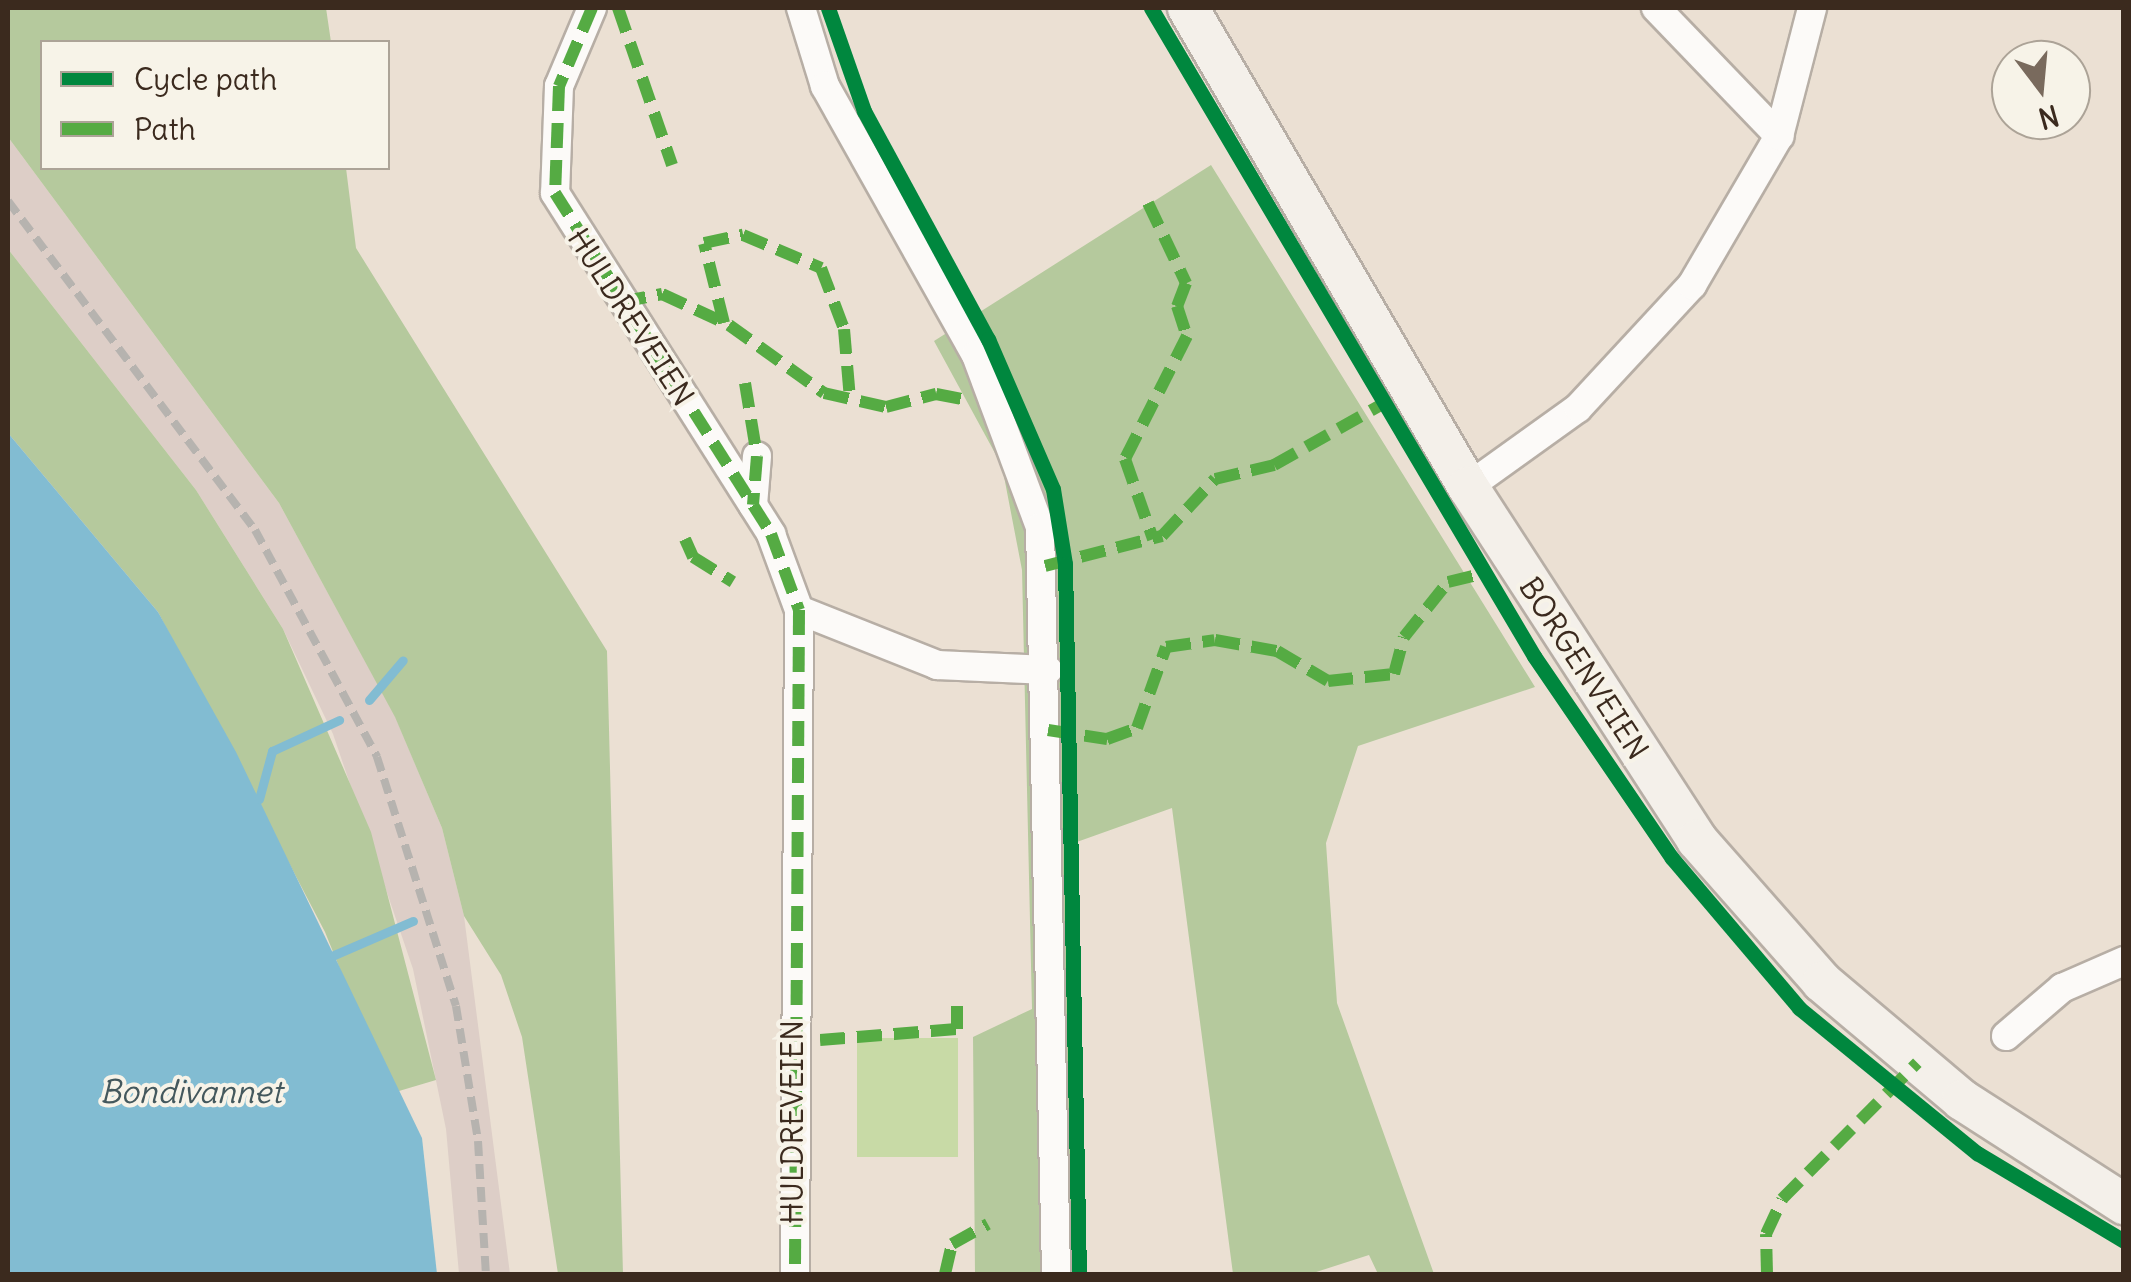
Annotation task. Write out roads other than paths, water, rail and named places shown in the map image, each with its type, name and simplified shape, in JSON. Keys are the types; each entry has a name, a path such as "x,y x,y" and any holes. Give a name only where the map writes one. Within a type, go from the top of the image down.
{"street":[{"name":"HULDREVEIEN","path":"592,8 559,86 555,193 753,505 799,610 796,1274"},
{"path":"801,8 825,86 1016,446 1040,527 1048,670 1056,1274"},
{"name":"BORGENVEIEN","path":"1188,8 1468,487 1697,840 1822,982 1962,1100 2124,1204"},
{"path":"1656,8 1779,136"},
{"path":"1468,487 1578,408 1692,286 1779,136 1812,8"},
{"path":"753,505 757,456"},
{"path":"799,610 937,665 1048,670"},
{"path":"2006,1036 2062,988 2124,961"}],"water":[{"name":"Bondivannet","path":"8,433 158,612 236,752 422,1138 437,1274 8,1274"}],"waterway":[{"path":"369,700 403,660"},
{"path":"259,799 272,751 339,720"},
{"path":"334,955 413,921"}],"railway":[{"path":"8,201 255,530 377,757 456,1006 478,1141 486,1274"}]}
